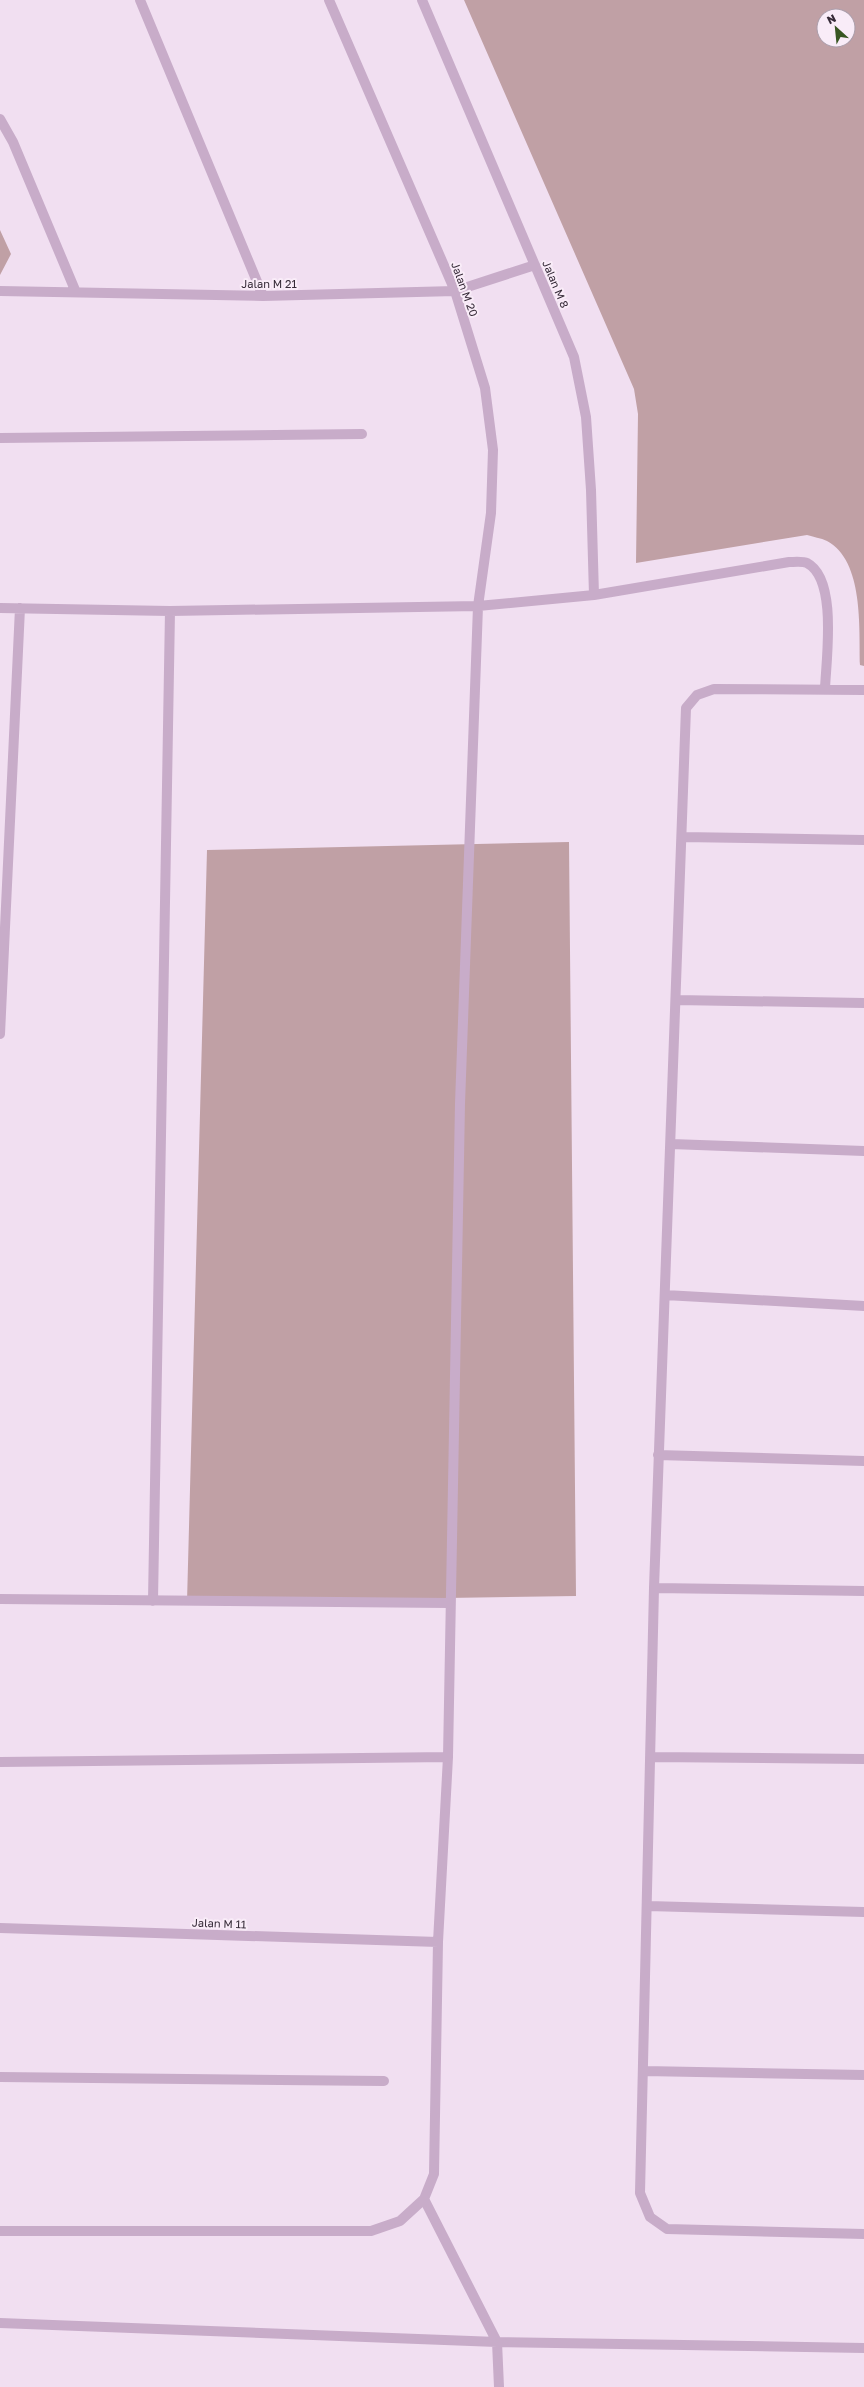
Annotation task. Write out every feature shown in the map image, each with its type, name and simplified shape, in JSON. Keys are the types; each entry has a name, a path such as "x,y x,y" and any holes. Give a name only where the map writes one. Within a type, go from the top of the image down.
{"street":[{"path":"140,0 263,296"},
{"name":"Jalan M 20","path":"329,0 455,291 485,388 493,450 491,513 478,606 460,1096 448,1757 438,1942 434,2174 424,2200"},
{"name":"Jalan M 8","path":"422,0 574,357 586,417 591,490 594,595"},
{"path":"0,119 13,142 75,290"},
{"name":"Jalan M 21","path":"0,291 75,290 263,296 455,291 535,265"},
{"path":"0,438 362,434"},
{"path":"0,608 170,611 478,606 594,595 789,562 807,563 819,575 825,591 827,609 825,689"},
{"path":"0,1034 20,608"},
{"path":"153,1601 170,611"},
{"path":"864,690 714,689 697,695 686,708 671,1144 658,1455 654,1588 652,1757 640,2193 650,2217 667,2229 864,2234"},
{"path":"682,837 864,840"},
{"path":"676,1000 864,1004"},
{"path":"671,1144 864,1151"},
{"path":"665,1295 864,1306"},
{"path":"658,1455 864,1461"},
{"path":"654,1588 864,1591"},
{"path":"0,1599 450,1603"},
{"path":"0,1762 448,1757"},
{"path":"652,1757 864,1759"},
{"path":"648,1906 864,1912"},
{"name":"Jalan M 11","path":"0,1928 438,1942"},
{"path":"644,2072 864,2075"},
{"path":"0,2077 384,2081"},
{"path":"0,2231 371,2231 400,2221 424,2200 497,2342 499,2387"},
{"path":"0,2323 497,2342 864,2348"}],"shaded area":[{"path":"464,0 864,0 864,666 860,665 859,615 853,579 848,564 839,551 827,541 807,535 636,563 638,414 634,389"},
{"path":"0,230 11,254 0,275"},
{"path":"569,842 576,1596 187,1602 207,850"}]}
